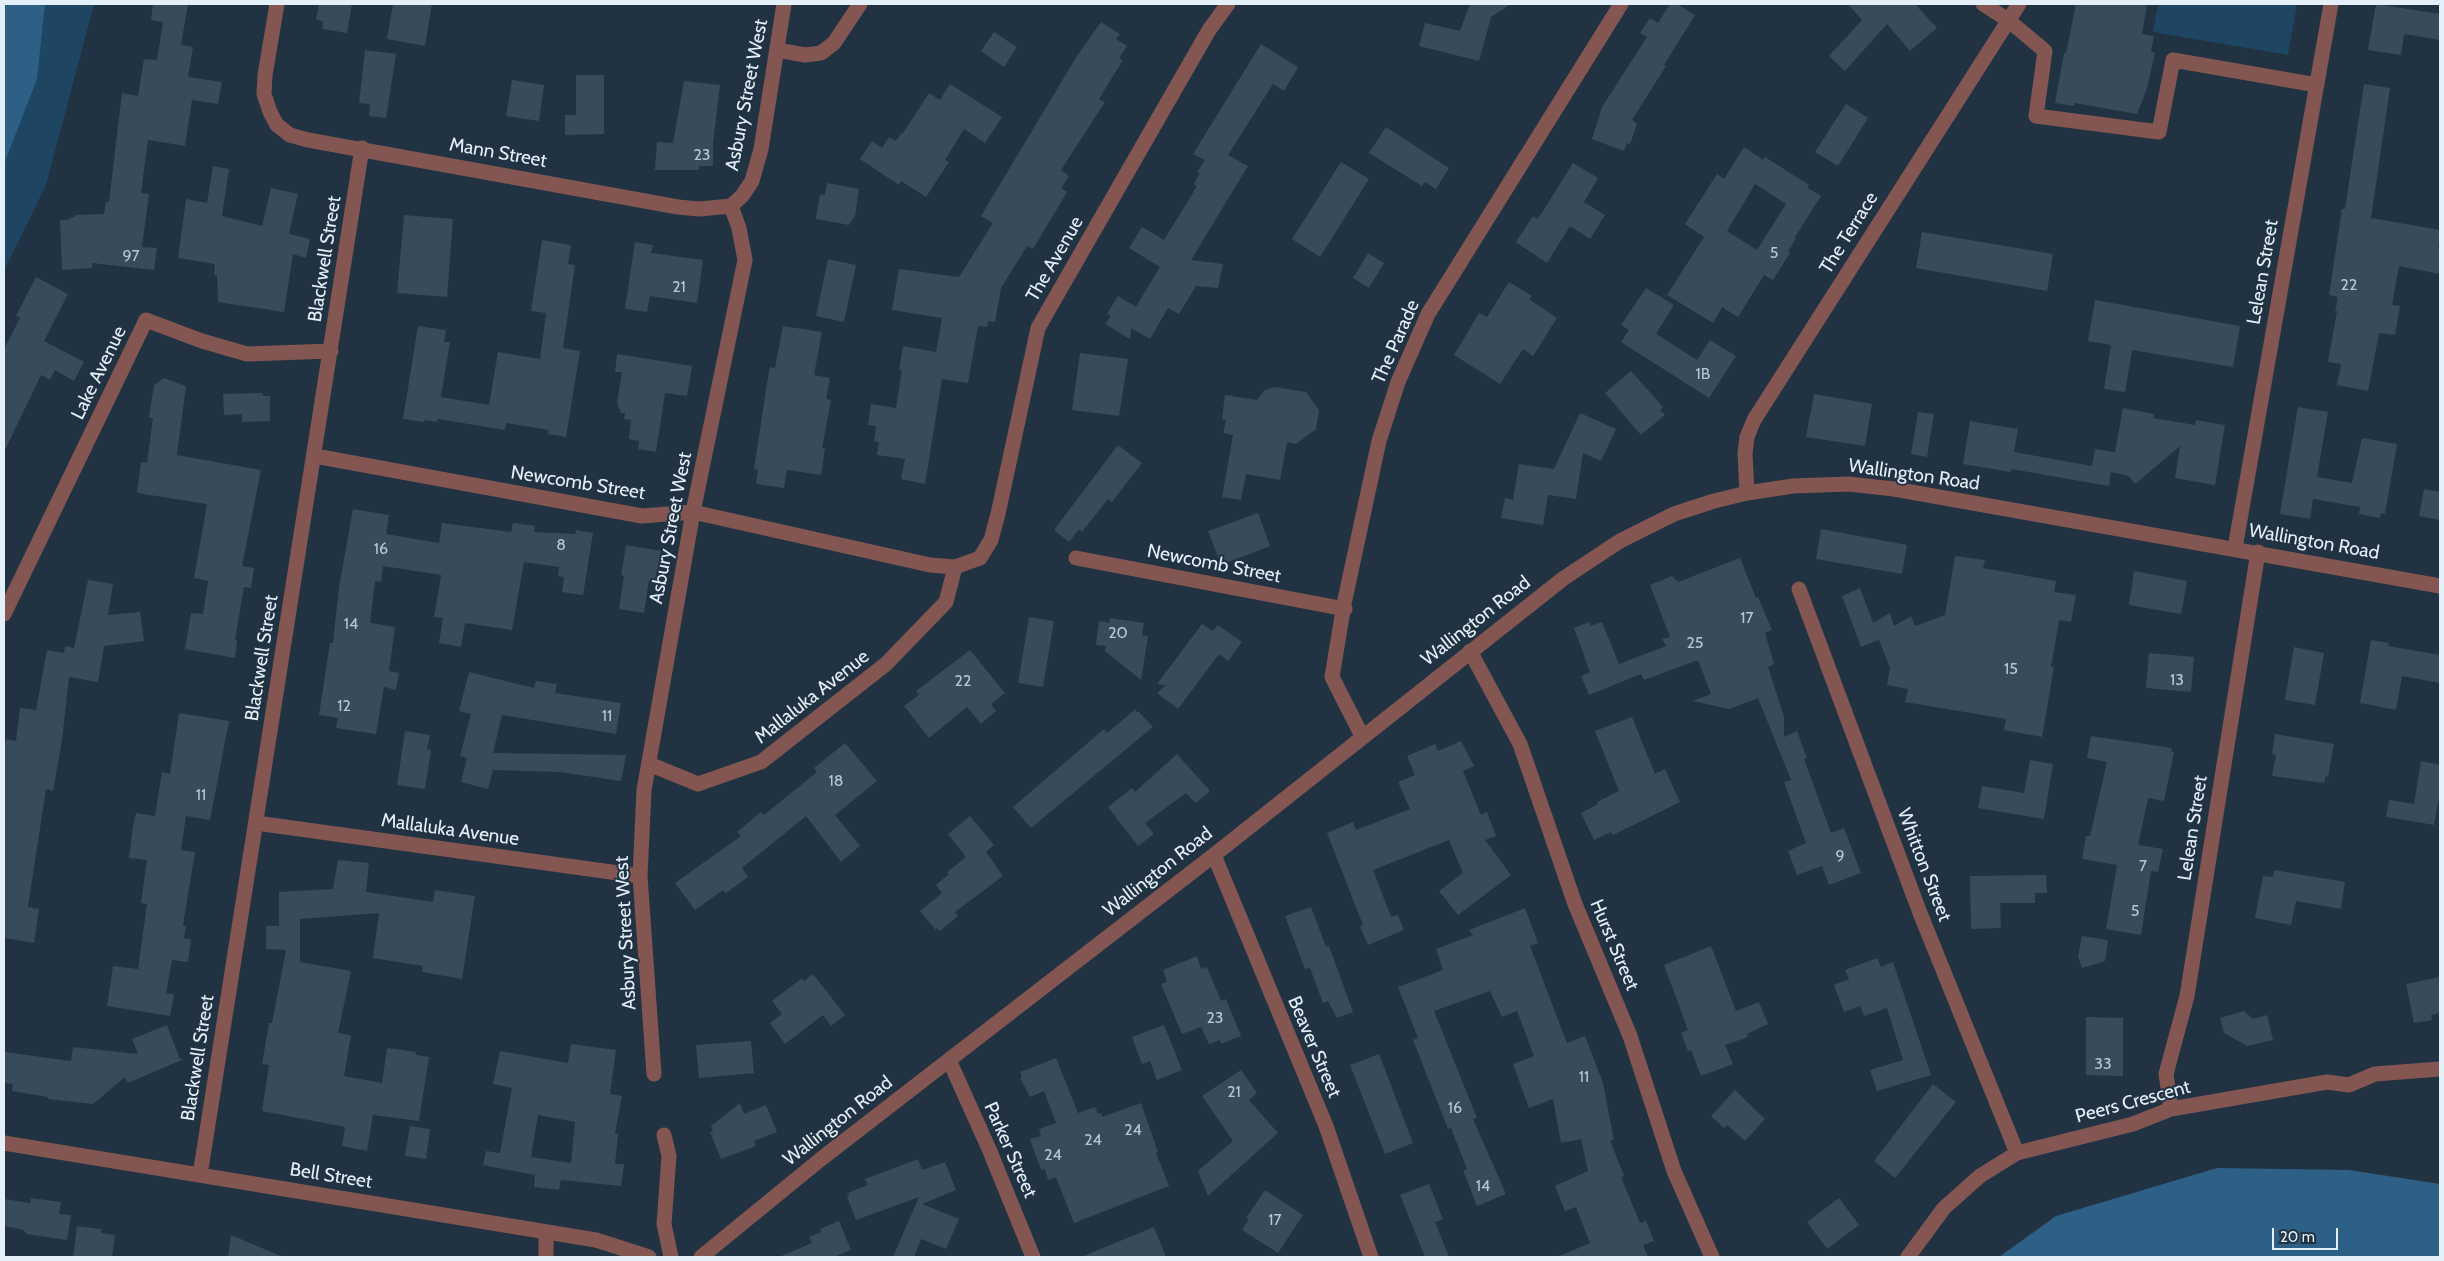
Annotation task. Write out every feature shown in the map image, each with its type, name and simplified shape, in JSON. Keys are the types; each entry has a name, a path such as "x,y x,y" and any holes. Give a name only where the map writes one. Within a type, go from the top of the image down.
{"street":[{"name":"Mann Street","path":"277,4 264,76 264,94 277,125 290,134 308,140 362,148 678,207 700,209 731,206"},
{"name":"Asbury Street West","path":"654,1074 640,876 644,790 693,512 745,260 739,228 731,206 742,196 752,181 761,149 784,4"},
{"path":"777,50 805,55 821,54 834,43 860,4"},
{"name":"The Avenue","path":"980,558 991,540 998,514 1038,328 1209,30 1228,4"},
{"name":"The Parade","path":"1362,736 1332,677 1379,442 1398,382 1428,314 1622,4"},
{"path":"1983,4 2008,20 2045,51 2036,116 2160,132 2173,60 2317,85"},
{"name":"The Terrace","path":"1747,493 1745,453 1747,437 1754,420 2018,4"},
{"name":"Lelean Street","path":"2235,548 2331,4"},
{"name":"Blackwell Street","path":"200,1175 315,456 362,148"},
{"name":"Lake Avenue","path":"4,614 146,320 247,354 331,352"},
{"name":"Newcomb Street","path":"315,456 642,516 693,512 930,564 955,567 980,558"},
{"name":"Wallington Road","path":"701,1257 821,1159 1214,854 1564,578 1620,541 1674,514 1747,493 1793,486 1849,484 1894,489 2258,552 2440,586"},
{"name":"Lelean Street","path":"2171,1109 2166,1074 2187,996 2258,552"},
{"name":"Newcomb Street","path":"1076,558 1345,609"},
{"name":"Mallaluka Avenue","path":"649,764 698,784 761,762 886,664 946,602 955,567"},
{"name":"Whitton Street","path":"1799,589 1920,913 2018,1153"},
{"name":"Hurst Street","path":"1470,652 1520,744 1575,904 1630,1036 1674,1171 1712,1257"},
{"name":"Mallaluka Avenue","path":"256,823 640,876"},
{"name":"Beaver Street","path":"1214,854 1326,1126 1371,1257"},
{"name":"Parker Street","path":"949,1060 996,1166 1033,1257"},
{"name":"Peers Crescent","path":"1908,1257 1944,1208 1980,1176 2018,1153 2133,1124 2171,1109 2327,1082 2350,1085 2375,1074 2440,1069"},
{"path":"664,1135 668,1156 664,1224 671,1257"},
{"name":"Bell Street","path":"4,1143 596,1240 649,1257"},
{"path":"546,1232 546,1257"}],"shaded area":[{"path":"4,4 94,4 46,185 4,271"},
{"path":"4,4 45,4 37,79 4,164"},
{"path":"2158,4 2297,4 2288,55 2153,32"},
{"path":"2217,1168 2349,1170 2440,1184 2440,1257 1999,1257 2056,1216"}],"building":[{"path":"153,4 188,4 181,45 193,47 188,77 222,82 218,104 192,100 185,146 148,140 141,193 149,194 142,247 157,248 154,270 92,263 92,268 62,270 60,220 69,220 69,218 75,217 75,215 104,214 106,202 109,202 122,93 138,96 144,59 157,60 163,22 151,20"},
{"path":"319,4 352,4 347,33 322,29 323,21 316,20"},
{"path":"393,4 432,4 425,46 387,39"},
{"path":"1470,4 1511,4 1491,17 1479,61 1419,46 1425,23 1460,31"},
{"path":"1670,4 1677,4 1695,15 1632,120 1637,124 1630,144 1627,143 1624,151 1592,139 1602,107 1647,37 1640,33 1650,18 1658,23"},
{"path":"1848,4 1915,4 1937,28 1910,51 1887,24 1845,71 1829,56 1862,20"},
{"path":"2076,4 2147,4 2142,34 2154,36 2151,52 2155,53 2147,88 2137,114 2075,103 2074,106 2055,103 2064,53 2066,53"},
{"path":"2376,4 2440,14 2440,40 2404,34 2401,55 2368,50"},
{"path":"1101,22 1120,34 1116,39 1127,46 1119,58 1123,60 1099,99 1105,102 1061,170 1069,176 1061,188 1067,192 1033,249 1027,246 1001,288 995,322 988,321 987,327 978,326 968,383 942,379 925,484 901,479 905,459 877,455 879,442 874,441 876,426 868,425 871,404 896,408 902,370 899,370 903,346 936,352 942,318 892,310 899,269 959,277 993,223 981,216 1077,56"},
{"path":"994,32 1017,47 1004,67 981,51"},
{"path":"1261,44 1298,67 1284,91 1273,84 1228,155 1248,166 1191,260 1223,264 1218,288 1196,286 1179,314 1168,308 1150,339 1131,328 1130,339 1105,324 1111,316 1107,314 1118,296 1136,307 1160,267 1129,248 1142,227 1164,240 1197,186 1194,184 1200,173 1197,172 1205,160 1193,154"},
{"path":"365,50 396,54 386,118 369,116 370,104 359,103"},
{"path":"576,75 604,75 604,134 565,135 565,115 576,115"},
{"path":"512,80 544,85 539,121 506,116"},
{"path":"684,81 720,85 713,144 713,166 699,166 699,170 655,170 657,142 673,143"},
{"path":"950,84 1002,117 985,143 964,129 945,160 949,162 926,197 901,181 899,185 860,159 872,141 882,148 889,137 896,141 929,93 940,100"},
{"path":"2364,84 2390,88 2371,218 2440,230 2438,249 2440,249 2440,274 2399,266 2392,305 2400,306 2395,335 2379,333 2368,391 2337,385 2341,364 2328,362 2338,297 2329,295 2342,209 2345,209"},
{"path":"1846,104 1868,118 1838,166 1815,152"},
{"path":"1386,127 1449,168 1436,189 1425,182 1422,186 1369,153"},
{"path":"1744,147 1763,160 1765,157 1809,185 1808,188 1821,196 1795,237 1788,252 1790,253 1773,280 1764,275 1738,317 1722,307 1713,323 1667,295 1704,237 1685,224 1717,174 1724,179","holes":["1755,184 1786,204 1757,250 1727,231"]},
{"path":"1341,162 1369,179 1320,257 1292,239"},
{"path":"1573,163 1598,178 1584,202 1605,215 1590,239 1570,226 1547,263 1516,242 1533,216 1538,219"},
{"path":"213,166 229,169 222,216 262,226 271,188 298,194 289,234 310,239 306,258 293,254 284,312 218,302 217,275 214,275 215,264 178,258 186,199 207,203"},
{"path":"827,183 859,189 855,216 849,225 816,219 820,194 825,195"},
{"path":"404,215 453,219 447,297 397,293"},
{"path":"1922,232 2053,254 2047,291 1916,268"},
{"path":"542,240 571,245 568,264 575,265 563,348 580,351 566,437 548,434 549,430 506,423 505,430 438,419 437,422 425,420 424,422 403,419 418,326 446,330 444,342 450,342 441,397 489,405 498,352 540,359 546,313 531,311"},
{"path":"635,242 653,245 651,253 703,260 697,303 650,296 647,312 625,309"},
{"path":"1368,253 1384,263 1369,288 1353,278"},
{"path":"828,259 856,265 844,322 816,316"},
{"path":"36,277 68,294 44,341 84,362 74,381 55,370 50,380 41,375 4,452 4,349 20,318 16,316"},
{"path":"1509,282 1532,296 1529,299 1557,318 1533,356 1523,349 1500,384 1454,355 1479,313 1487,317"},
{"path":"1646,288 1674,305 1656,334 1697,360 1710,340 1736,356 1709,398 1621,342 1629,330 1621,325"},
{"path":"2095,300 2240,326 2233,367 2132,350 2125,392 2104,389 2111,345 2088,341"},
{"path":"783,326 822,332 814,375 830,378 826,399 831,400 822,448 825,448 821,475 787,470 784,488 756,484 758,470 754,469 770,367 775,368"},
{"path":"1080,353 1128,359 1119,416 1072,410"},
{"path":"617,354 692,366 687,396 665,393 656,452 638,449 639,441 629,439 631,420 624,419 625,413 621,413 617,403 622,372 615,372"},
{"path":"1631,371 1663,407 1660,410 1665,415 1641,435 1605,393"},
{"path":"164,378 186,386 177,455 261,470 242,566 254,568 251,588 244,587 235,640 237,640 235,658 185,649 191,613 203,614 208,581 194,578 207,504 137,493 141,462 147,463 153,418 149,418 154,385"},
{"path":"1274,387 1306,392 1319,410 1316,429 1296,444 1287,442 1280,480 1246,474 1241,500 1222,497 1233,435 1223,433 1226,420 1222,419 1225,395 1257,400 1265,390"},
{"path":"263,393 263,396 270,396 270,421 242,422 242,414 224,415 223,394"},
{"path":"1814,394 1872,404 1865,446 1806,437"},
{"path":"2298,407 2328,412 2317,477 2352,483 2362,438 2397,444 2385,514 2381,513 2380,518 2359,514 2360,507 2313,499 2310,519 2280,514"},
{"path":"2123,408 2154,414 2153,418 2195,425 2196,420 2225,425 2215,485 2175,478 2180,446 2135,484 2129,476 2111,472 2109,486 2011,469 2011,472 1963,464 1970,421 2018,429 2014,452 2092,466 2095,449 2115,452"},
{"path":"1918,412 1934,414 1927,457 1911,454"},
{"path":"1580,413 1616,429 1601,461 1583,453 1576,499 1548,495 1543,525 1501,518 1505,498 1513,500 1519,464 1554,469"},
{"path":"1118,445 1142,463 1112,502 1108,499 1082,532 1079,529 1069,542 1054,530"},
{"path":"2424,489 2440,492 2440,520 2419,516"},
{"path":"353,509 389,515 386,534 439,543 442,523 511,532 513,523 535,526 534,532 575,534 576,530 593,533 583,595 562,592 564,577 558,576 559,567 524,562 512,630 465,623 461,647 439,643 443,618 434,617 441,575 383,566 381,582 375,581 370,623 395,627 389,671 399,673 396,690 384,687 376,734 336,728 338,718 319,715 330,643 333,643 339,587"},
{"path":"1258,513 1270,546 1221,565 1208,531"},
{"path":"1821,529 1907,545 1902,574 1816,559"},
{"path":"626,545 661,551 655,581 649,580 644,613 619,609 624,576 621,575"},
{"path":"1955,556 1985,560 1983,568 2056,581 2054,592 2076,595 2071,622 2059,620 2051,667 2054,667 2042,737 2004,730 2006,719 1905,702 1908,689 1887,685 1890,668 1879,640 1861,647 1842,596 1860,588 1873,623 1890,613 1894,626 1911,616 1915,626 1945,615"},
{"path":"1740,558 1756,598 1758,597 1772,630 1765,633 1774,664 1768,667 1784,717 1784,737 1797,731 1807,758 1804,759 1831,833 1844,828 1861,873 1829,885 1822,866 1797,875 1788,851 1806,843 1784,782 1791,780 1758,698 1729,709 1693,701 1711,694 1698,660 1644,680 1641,674 1589,695 1581,676 1590,672 1574,628 1589,622 1591,626 1602,622 1619,664 1666,646 1662,639 1670,637 1650,585 1672,576 1678,582"},
{"path":"2134,571 2187,581 2181,614 2129,605"},
{"path":"88,580 113,584 108,615 140,612 144,641 104,646 98,682 69,677 62,740 53,791 46,789 28,907 39,909 34,943 4,938 4,754 6,739 16,741 20,708 36,710 47,650 64,653 65,646 74,648"},
{"path":"1029,617 1054,621 1043,687 1018,683"},
{"path":"1110,618 1144,623 1142,635 1148,636 1141,680 1105,651 1106,646 1096,645 1099,621 1109,623"},
{"path":"1202,624 1213,631 1218,625 1242,642 1228,661 1219,654 1178,709 1157,693 1166,685 1157,684"},
{"path":"2371,640 2389,643 2388,646 2440,655 2440,683 2402,676 2396,710 2360,703"},
{"path":"2294,647 2324,653 2315,705 2285,700"},
{"path":"970,650 1005,693 991,704 996,711 981,724 967,707 929,738 904,706 919,695 916,691"},
{"path":"2149,653 2194,657 2191,692 2146,688"},
{"path":"469,672 534,688 536,681 557,684 555,693 621,703 616,734 502,715 493,753 626,755 621,781 560,772 493,770 488,789 461,782 467,758 460,756 471,714 459,711"},
{"path":"1136,709 1136,713 1138,711 1153,727 1031,828 1013,807 1104,729 1107,733"},
{"path":"179,713 229,721 210,820 186,816 181,850 195,852 183,925 186,926 184,938 191,939 188,962 172,960 166,993 174,994 170,1016 107,1006 113,966 138,969 147,904 141,903 147,860 129,858 133,826 136,813 155,816 162,772 170,774"},
{"path":"1632,717 1655,774 1665,769 1680,802 1613,835 1611,832 1594,840 1581,813 1598,804 1597,802 1619,791 1595,731"},
{"path":"405,731 430,735 427,749 431,750 425,789 397,785"},
{"path":"2275,734 2334,744 2328,777 2326,776 2324,783 2272,776 2276,755 2272,754"},
{"path":"2091,736 2172,748 2171,751 2174,752 2164,801 2148,798 2138,845 2163,849 2158,872 2151,871 2141,935 2106,929 2117,865 2082,859 2086,836 2090,836 2107,762 2087,758"},
{"path":"1461,741 1474,766 1463,771 1481,815 1487,812 1496,836 1485,840 1511,875 1458,915 1439,891 1463,873 1449,840 1373,870 1391,917 1398,915 1404,930 1368,945 1360,927 1363,925 1327,833 1353,822 1356,830 1410,809 1398,782 1415,775 1407,756 1435,744 1438,751"},
{"path":"845,743 877,781 835,815 860,846 841,862 806,816 742,868 748,877 726,893 723,890 695,910 675,883 741,836 737,832 761,812 764,815 817,772 814,768"},
{"path":"1177,754 1210,791 1196,803 1186,793 1145,823 1154,834 1138,846 1108,807 1132,788 1135,792"},
{"path":"2030,760 2053,764 2044,819 1978,808 1982,786 2024,793"},
{"path":"2421,761 2440,765 2440,791 2434,825 2386,817 2389,800 2414,804"},
{"path":"970,816 994,845 986,852 1003,876 955,912 958,916 940,931 937,928 936,930 920,911 942,893 936,885 949,874 947,872 966,857 948,834"},
{"path":"338,860 369,863 366,892 433,902 435,890 475,896 462,979 422,972 423,966 373,958 379,913 300,919 300,962 351,971 338,1033 351,1035 344,1076 382,1083 387,1048 416,1052 416,1055 429,1057 419,1121 373,1115 367,1151 342,1146 345,1127 262,1111 269,1065 262,1064 269,1023 272,1023 286,950 266,949 266,926 279,926 279,892 333,889"},
{"path":"2274,870 2345,882 2341,909 2296,901 2291,925 2255,918 2263,876 2273,877"},
{"path":"2046,875 2047,893 2035,893 2035,903 2000,903 2001,928 1971,929 1970,876"},
{"path":"1311,907 1326,947 1329,946 1353,1012 1337,1018 1328,1001 1323,1003 1310,968 1305,969 1285,916"},
{"path":"1525,908 1538,943 1530,946 1567,1043 1585,1036 1603,1083 1614,1140 1610,1140 1624,1176 1621,1177 1640,1223 1646,1221 1654,1241 1643,1245 1648,1257 1557,1257 1590,1243 1576,1207 1565,1211 1555,1186 1588,1171 1581,1139 1561,1143 1553,1099 1529,1108 1513,1064 1534,1056 1517,1011 1502,1017 1490,991 1434,1011 1477,1118 1473,1119 1506,1194 1477,1206 1463,1170 1467,1169 1451,1128 1448,1129 1413,1040 1418,1038 1398,987 1443,970 1436,949 1473,935 1469,930"},
{"path":"2082,936 2108,940 2105,961 2082,968 2078,956"},
{"path":"1711,946 1736,1011 1759,1002 1768,1024 1747,1034 1748,1037 1725,1045 1733,1064 1701,1076 1691,1050 1688,1051 1681,1033 1688,1030 1664,965"},
{"path":"1197,956 1201,969 1207,967 1221,1001 1226,999 1241,1036 1221,1044 1220,1040 1209,1044 1201,1027 1182,1034 1161,984 1167,982 1163,970"},
{"path":"1877,958 1881,967 1893,962 1931,1075 1877,1091 1870,1070 1903,1060 1887,1008 1864,1016 1860,1006 1844,1012 1834,985 1849,979 1845,970"},
{"path":"813,974 845,1015 831,1026 823,1015 785,1044 770,1023 782,1014 772,1001 802,978 804,981"},
{"path":"2440,977 2440,1013 2431,1015 2432,1020 2414,1023 2406,984"},
{"path":"2244,1011 2253,1019 2267,1015 2273,1040 2247,1046 2224,1033 2220,1018"},
{"path":"2086,1017 2123,1018 2123,1076 2086,1075"},
{"path":"167,1025 180,1059 184,1059 128,1083 125,1077 93,1104 48,1099 48,1097 12,1091 13,1084 4,1083 4,1052 71,1061 73,1047 138,1054 132,1039"},
{"path":"1164,1025 1182,1070 1157,1080 1150,1061 1142,1064 1132,1037"},
{"path":"751,1041 754,1073 699,1078 696,1045"},
{"path":"571,1044 616,1050 610,1094 622,1096 615,1133 618,1134 615,1164 624,1164 621,1186 561,1180 559,1190 534,1187 535,1175 483,1165 486,1151 500,1153 512,1088 493,1084 500,1051 568,1063","holes":["538,1115 575,1122 571,1163 531,1157"]},
{"path":"1379,1054 1413,1143 1385,1154 1350,1065"},
{"path":"1056,1058 1078,1113 1095,1107 1098,1114 1101,1113 1102,1117 1141,1103 1158,1152 1156,1153 1169,1186 1074,1223 1056,1177 1048,1180 1045,1169 1042,1170 1038,1162 1030,1139 1041,1136 1039,1129 1056,1123 1044,1091 1030,1097 1020,1078 1022,1077 1020,1072"},
{"path":"1241,1070 1257,1093 1249,1100 1278,1133 1208,1196 1198,1171 1233,1141 1202,1096"},
{"path":"1933,1084 1956,1102 1895,1178 1874,1161"},
{"path":"1735,1090 1765,1119 1745,1141 1727,1125 1724,1128 1711,1116"},
{"path":"740,1103 744,1114 766,1105 777,1132 754,1141 756,1146 721,1159 710,1132 713,1131 711,1126"},
{"path":"410,1126 430,1129 426,1159 405,1156"},
{"path":"918,1159 922,1170 945,1162 956,1190 922,1204 959,1219 946,1249 921,1239 914,1257 893,1257 919,1197 856,1220 847,1197 849,1196 848,1193 868,1185 865,1179"},
{"path":"1429,1184 1443,1219 1435,1222 1449,1257 1425,1257 1400,1195"},
{"path":"1265,1190 1303,1215 1278,1253 1242,1230 1249,1219 1246,1218"},
{"path":"31,1198 61,1202 59,1214 71,1215 67,1240 26,1234 24,1230 4,1226 4,1199 30,1203"},
{"path":"1839,1198 1859,1225 1827,1249 1807,1222"},
{"path":"839,1221 851,1250 834,1257 779,1257 812,1243 809,1237 821,1232 820,1229"},
{"path":"77,1226 101,1229 101,1233 115,1235 112,1257 73,1257"},
{"path":"1154,1227 1166,1257 1081,1257"},
{"path":"231,1235 283,1257 228,1257"}]}
